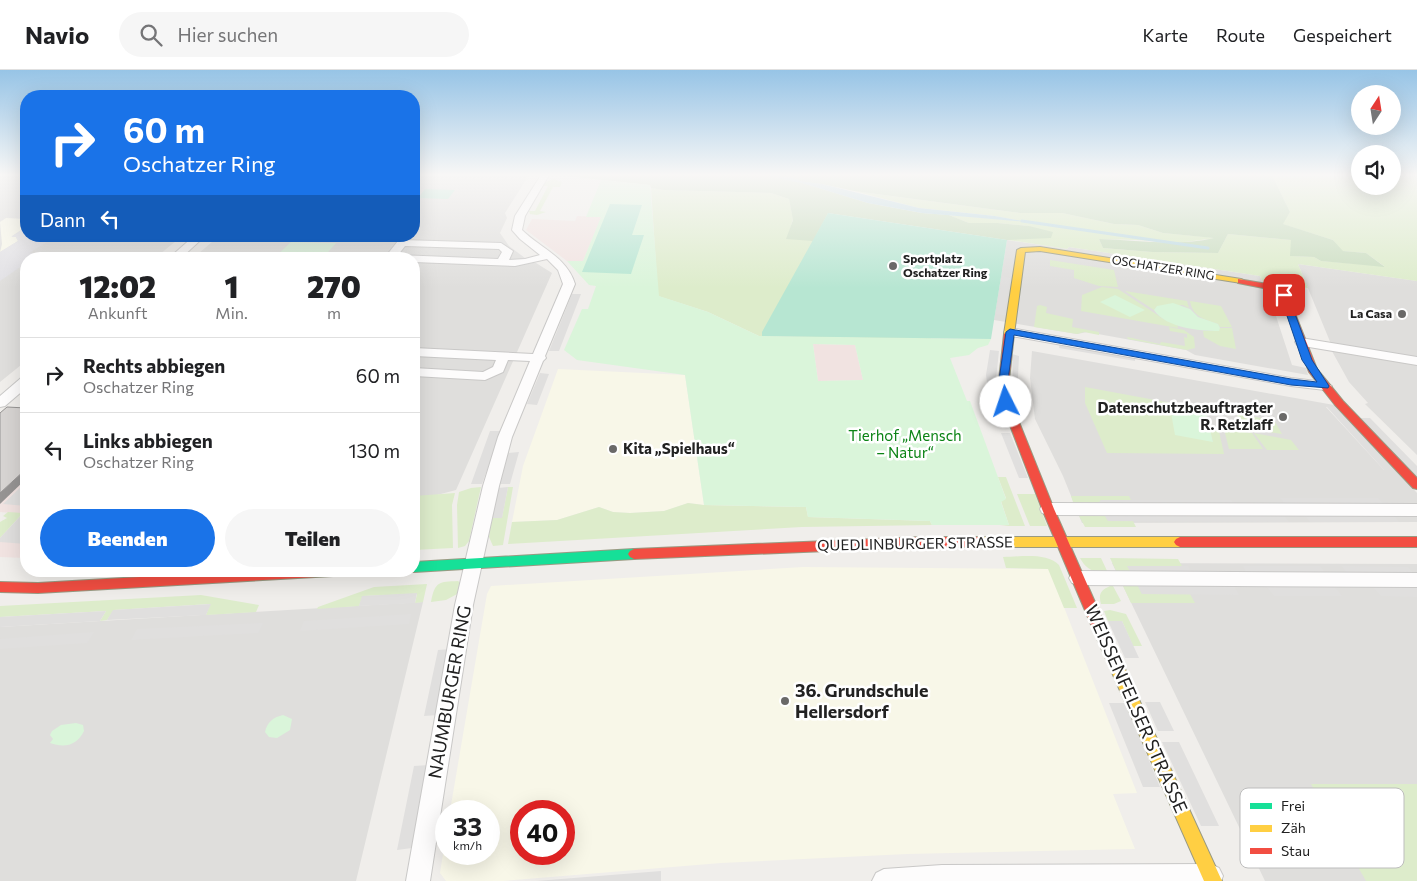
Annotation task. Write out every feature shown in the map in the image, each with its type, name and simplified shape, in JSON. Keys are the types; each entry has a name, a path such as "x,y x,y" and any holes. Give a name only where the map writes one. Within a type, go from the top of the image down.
{"street":[{"name":"NAUMBURGER RING","path":"418,881 464,605 491,486 505,437 540,358 569,284 566,272 527,241 517,230 522,213"},
{"path":"181,252 193,242"},
{"path":"394,252 402,243 501,246 508,251 502,262"},
{"name":"OSCHATZER RING","path":"1062,542 1006,402 1004,380 1019,254 1022,250 1030,249 1240,280 1276,288 1284,295 1307,360 1324,386 1417,485"},
{"path":"420,259 526,262 547,256"},
{"path":"1010,332 1291,382 1324,386"},
{"path":"1301,342 1417,361"},
{"path":"420,352 540,358"},
{"path":"420,372 485,376 498,369 504,356"},
{"path":"0,403 20,386"},
{"path":"1048,509 1417,510"},
{"name":"QUEDLINBURGER STRASSE","path":"420,567 728,549 922,542 1417,542"},
{"name":"WEISSENFELSER STRASSE","path":"884,881 952,876 1212,879 1062,542"},
{"path":"0,587 38,588 229,577"},
{"path":"1078,578 1417,580"}],"shaded area":[{"path":"0,213 20,213 20,242 175,242 163,252 20,252 20,366 0,382"},
{"path":"420,213 505,213 507,218 500,233 509,246 529,261 552,273 456,490 420,499 420,252 200,252 212,242 420,242"},
{"path":"577,216 602,217 583,261 567,261 526,230 532,219 575,221"},
{"path":"6,218 20,219 20,231 12,236 16,237 18,241 0,252 2,244 0,222"},
{"path":"20,231 20,242 47,242 31,252 20,252 20,267 0,281 0,252 18,241 16,237 11,237"},
{"path":"1007,240 1067,249 1069,247 1260,276 1262,281 1275,283 1284,308 1273,307 1292,365 1306,368 1308,375 1195,355 1186,350 1087,332 1077,334 994,320"},
{"path":"1298,264 1417,281 1417,455 1365,404 1368,403 1349,382 1328,344 1331,344"},
{"path":"1002,276 1010,278 1004,315 996,314"},
{"path":"572,294 581,294 559,351 549,351"},
{"path":"1060,343 1135,357 1135,361 1059,348"},
{"path":"813,344 855,345 863,380 818,381"},
{"path":"990,350 999,351 996,379 1001,411 991,411 986,375"},
{"path":"1032,351 1334,405 1335,407 1326,407 1384,470 1396,470 1417,493 1417,522 1082,523 1063,476 1035,419 1030,378"},
{"path":"1012,354 1019,356 1018,377 1023,411 1014,410"},
{"name":"Kita „Spielhaus“","path":"558,369 685,375 704,505 688,503 664,511 630,513 613,512 599,507 557,520 512,522 523,466"},
{"path":"540,373 549,374 537,405 527,404"},
{"path":"1326,406 1335,407 1396,470 1384,470"},
{"path":"20,413 20,514 0,512 0,423"},
{"path":"1359,418 1370,418 1417,466 1417,477"},
{"path":"490,431 501,431 482,484 471,484"},
{"path":"1001,433 1010,433 1028,478 1019,478"},
{"path":"519,452 510,484 499,484 508,453"},
{"path":"508,487 502,518 491,518 498,488"},
{"path":"20,488 20,505 3,504"},
{"path":"1280,498 1378,498 1385,505 1286,505"},
{"path":"1101,500 1231,500 1235,505 1097,505"},
{"path":"1104,514 1283,514 1289,522 1108,521"},
{"path":"1304,514 1393,514 1399,522 1310,522"},
{"path":"20,516 20,544 0,542 0,538"},
{"path":"20,517 20,558 0,557 0,538"},
{"path":"1112,563 1417,564 1417,881 1265,881 1259,868 1404,868 1404,788 1240,788 1240,829"},
{"path":"1127,566 1188,566 1193,575 1132,575"},
{"path":"1243,566 1320,566 1327,576 1248,575"},
{"path":"1342,566 1408,567 1416,576 1349,576"},
{"name":"36. Grundschule Hellersdorf","path":"803,567 1049,569 1137,793 1113,794 1135,849 907,854 721,863 503,881 446,881 440,873 441,865 500,865 500,800 452,800 487,594 491,586"},
{"path":"1138,586 1234,586 1239,595 1142,594"},
{"path":"1267,587 1335,587 1342,596 1274,596"},
{"path":"1373,587 1417,587 1417,597 1381,596"},
{"path":"417,593 415,603 359,606 362,596"},
{"path":"423,602 356,881 0,881 0,627"},
{"path":"211,604 206,615 107,620 113,610"},
{"path":"106,611 100,621 0,627 0,617"},
{"path":"411,614 409,624 300,631 304,621"},
{"path":"1108,621 1122,621 1139,658 1125,658"},
{"path":"263,623 258,633 131,640 137,629"},
{"path":"94,632 87,643 0,649 0,639"},
{"path":"450,649 438,715 424,716 438,650"},
{"path":"1145,702 1160,702 1174,731 1158,731"},
{"path":"1109,703 1125,703 1160,787 1143,787"},
{"path":"1162,742 1179,742 1219,826 1201,826"},
{"path":"429,765 412,848 397,850 414,766"},
{"path":"661,871 661,881 536,881"}],"green space":[{"path":"530,213 543,213 537,215"},
{"name":"Tierhof „Mensch – Natur“","path":"588,213 652,213 659,296 708,312 759,336 991,339 988,345 978,348 969,355 950,358 967,401 970,401 1006,499 1001,502 1009,525 932,525 930,521 808,517 806,507 704,505 685,375 577,360 564,350 582,309 588,309 596,286 589,285 567,261 583,261 601,217 586,217","holes":["813,344 855,345 863,380 818,381"]},
{"path":"606,213 639,213 632,235 644,235 631,274 582,272"},
{"path":"653,213 792,213 793,219 787,239 828,213 931,339 759,336 708,312 658,296"},
{"path":"792,213 921,213 949,215 969,223 1029,226 1053,232 1051,238 1007,240 828,213 813,241 786,239 793,220"},
{"path":"828,213 1007,240 991,339 762,336 762,332"},
{"path":"965,213 1062,213 1114,224 1138,225 1163,233 1217,238 1176,243 1099,239 1103,248 1152,252 1218,253 1228,234 1291,240 1291,256 1314,257 1321,261 1384,266 1366,253 1342,251 1333,240 1282,224 1289,213 1417,213 1417,281 1298,264 1308,288 1262,281 1260,276 1069,247 1067,249 1007,240 1029,226 969,223 949,215 1021,221"},
{"path":"1020,213 1290,213 1283,224 1333,240 1343,251 1366,253 1385,267 1321,261 1314,257 1290,256 1291,240 1228,234 1218,253 1152,252 1103,248 1099,239 1171,243 1214,238 1163,233 1138,225 1114,224 1062,213"},
{"path":"291,242 336,243 328,252 280,252"},
{"path":"1050,260 1114,270 1118,287 1099,286 1074,278 1074,270 1050,266"},
{"path":"1102,287 1118,289 1165,320 1177,324 1178,328 1081,311 1082,295"},
{"path":"1125,291 1187,301 1189,308 1183,305 1157,306 1154,310"},
{"path":"1115,295 1145,310 1130,317 1100,302"},
{"path":"1190,301 1221,306 1232,327 1220,327 1218,324 1200,317 1194,311"},
{"path":"1173,303 1190,309 1198,317 1218,324 1219,331 1193,329 1175,325 1159,316 1154,310 1157,306"},
{"path":"1037,306 1047,307 1046,313 1073,319 1072,327 1099,332 1099,335 1084,332 1077,334 1034,327"},
{"path":"1169,327 1184,330 1194,337 1195,348 1187,350 1128,339 1127,337 1160,344 1161,342 1185,346 1184,337 1187,338 1187,334 1170,331"},
{"path":"1220,328 1232,328 1236,349 1220,346 1204,337 1203,331 1218,331"},
{"path":"1085,387 1204,409 1206,413 1171,407 1213,442 1210,430 1219,431 1224,454 1107,453 1085,403"},
{"path":"1170,407 1206,413 1213,442 1175,435"},
{"path":"1237,414 1274,420 1282,434 1233,427 1231,420 1239,421"},
{"path":"1224,429 1252,433 1263,449 1229,449"},
{"path":"1254,433 1291,440 1299,450 1267,450"},
{"path":"998,477 1006,477 1025,526 1000,526 1009,525 1001,501 1006,498"},
{"path":"481,487 469,541 465,546 458,548 457,505 459,492"},
{"path":"508,487 513,487 503,545 493,546 489,537 491,518 502,517"},
{"path":"455,493 452,505 453,548 420,550 420,496"},
{"path":"1017,494 1035,494 1047,526 1030,526"},
{"path":"1071,496 1129,496 1131,500 1101,500 1097,505 1074,505"},
{"path":"688,503 806,507 808,517 930,521 932,525 802,527 508,544 512,522 557,520 599,507 613,512 630,513 664,511"},
{"path":"8,512 20,513 20,516 0,538 0,522 7,518 3,516"},
{"path":"1078,514 1104,514 1108,521 1133,521 1136,527 1085,527"},
{"path":"1033,556 1054,561 1059,565 1077,608 1064,608 1048,569 1006,568 1003,557"},
{"path":"1080,558 1101,558 1109,575 1092,570"},
{"path":"1110,558 1178,559 1182,566 1128,566 1132,575 1118,575"},
{"path":"458,581 462,584 459,593 446,600 431,602 436,586 446,582"},
{"path":"427,584 423,602 415,603 417,594 363,596 359,606 317,609 318,607 374,587"},
{"path":"1110,586 1113,586 1121,601 1114,604 1101,604 1101,593"},
{"path":"1123,586 1138,586 1142,594 1190,594 1195,603 1131,603"},
{"path":"201,595 259,605 256,612 206,615 210,604 114,610 107,620 100,621 106,611 0,617 0,606"},
{"path":"1110,610 1126,614 1142,646 1133,646 1122,621 1108,621 1104,611"},
{"path":"283,715 292,719 290,730 277,738 269,737 265,732 267,725"},
{"path":"76,723 83,725 84,731 78,740 65,745 50,743 53,739 50,735 52,731 61,725"},
{"path":"1311,784 1417,784 1417,881 1366,881 1359,868 1404,868 1404,788 1313,788"}],"water":[{"path":"922,213 965,213 1028,222"}],"building":[{"path":"7,407 20,408 20,475 0,493 0,413"}],"waterway":[{"path":"1022,221 1208,248"}],"traffic: fast":[{"path":"420,567 634,554"}],"traffic: slow":[{"path":"1009,334 1021,250 1040,249 1241,281"},
{"path":"980,542 1180,542"},
{"path":"1102,634 1213,881"}],"traffic: jam":[{"path":"1241,281 1276,288 1284,295 1312,370 1339,403 1417,485"},
{"path":"1009,334 1004,380 1006,402 1048,509 1102,634"},
{"path":"634,554 922,542 980,542"},
{"path":"1180,542 1417,542"},
{"path":"0,587 38,588 229,577"}],"place":[{"name":"Sportplatz Oschatzer Ring","path":"893,266"},
{"name":"La Casa","path":"1402,314"},
{"name":"Datenschutzbeauftragter R. Retzlaff","path":"1283,417"},
{"name":"Kita „Spielhaus“","path":"613,449"},
{"name":"36. Grundschule Hellersdorf","path":"785,701"}],"route":[{"path":"1006,402 1004,380 1010,332 1291,382 1324,386 1307,360 1284,295"}]}
